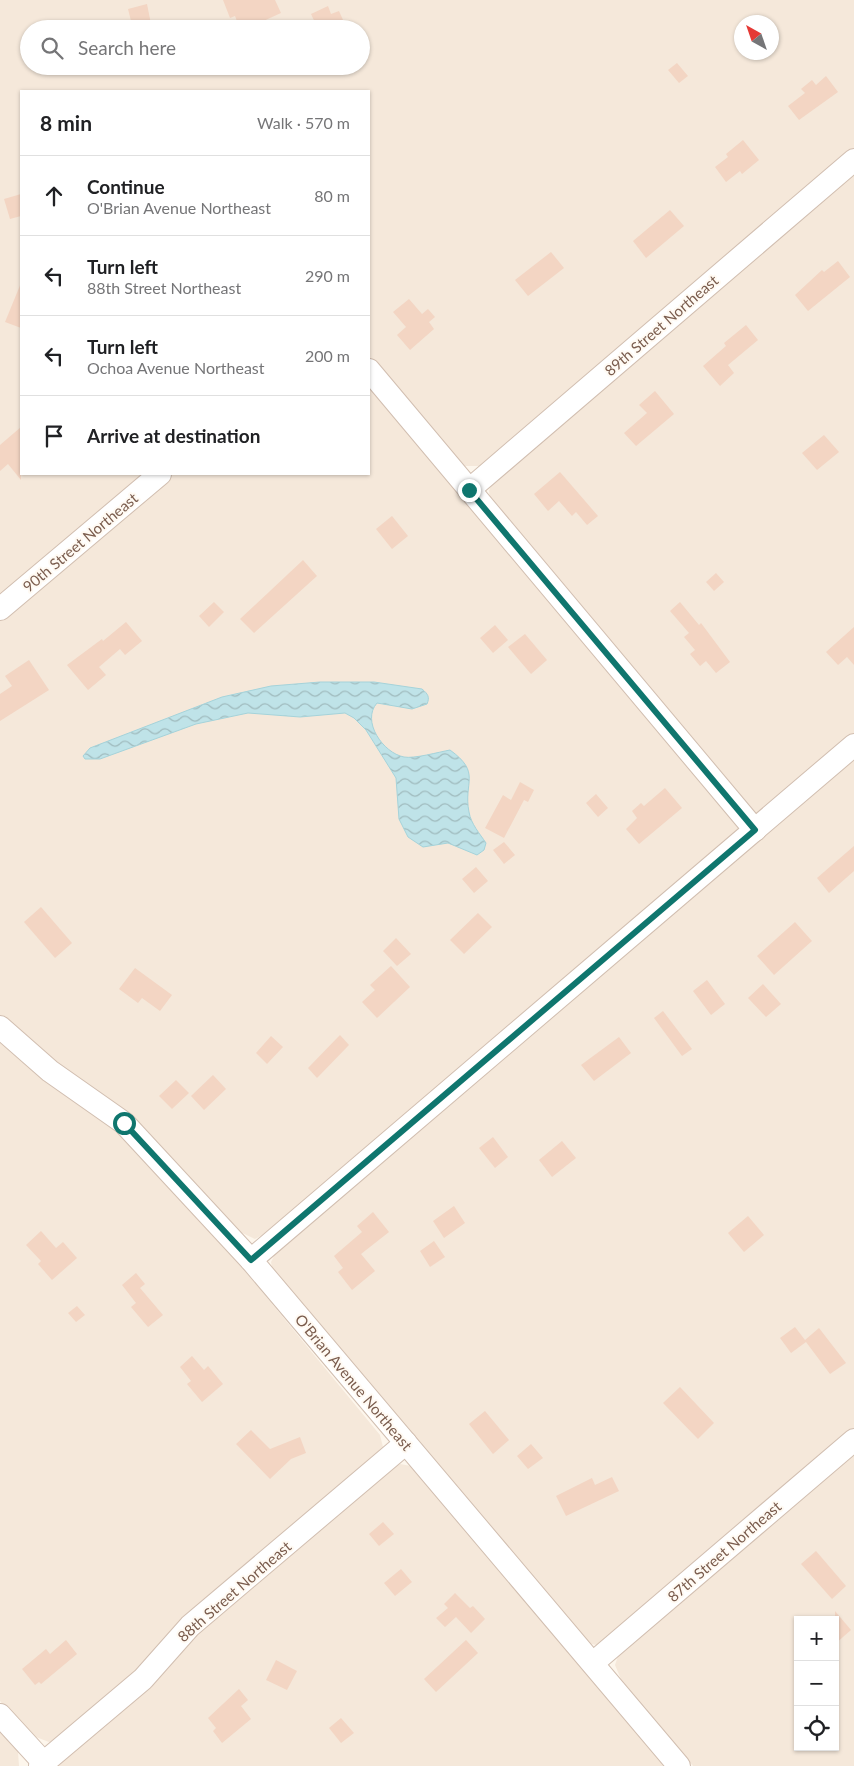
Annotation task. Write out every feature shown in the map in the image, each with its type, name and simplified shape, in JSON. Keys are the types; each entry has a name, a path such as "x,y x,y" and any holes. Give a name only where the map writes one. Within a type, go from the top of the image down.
{"street":[{"name":"89th Street Northeast","path":"469,490 854,160"},
{"path":"370,371 755,830"},
{"name":"90th Street Northeast","path":"0,610 159,475"},
{"path":"251,1260 854,745"},
{"name":"O'Brian Avenue Northeast","path":"0,1027 50,1071 124,1123 251,1260 679,1766"},
{"name":"87th Street Northeast","path":"593,1663 854,1440"},
{"name":"88th Street Northeast","path":"42,1764 143,1679 190,1626 406,1443"},
{"path":"0,1715 42,1764"}],"shaded area":[{"path":"0,0 854,0 854,150 488,462 479,466 465,466 458,463 370,360 370,90 20,90 20,475 146,475 0,599"},
{"path":"854,170 854,737 760,815 749,811 490,499 489,491 491,485"},
{"path":"370,383 740,823 739,831 264,1234 255,1239 236,1230 0,1016 0,620 172,475 370,475"},
{"path":"854,757 854,1428 597,1645 591,1644 586,1641 273,1273 271,1262 276,1252"},
{"path":"0,1042 23,1062 100,1118 134,1147 226,1248 380,1435 383,1447 379,1454 138,1672 55,1740 49,1742 28,1734 0,1701"},
{"path":"854,1449 854,1766 693,1766 623,1684 615,1665 618,1656"},
{"path":"400,1464 411,1466 668,1766 53,1766 195,1635 392,1467"},
{"path":"0,1728 18,1752 19,1766 0,1766"}],"water":[{"path":"320,682 374,682 422,689 426,692 428,696 427,704 412,709 377,703 373,710 373,727 382,743 396,754 404,757 414,757 450,750 460,758 466,765 468,772 470,816 486,843 484,850 477,855 448,843 423,847 408,837 399,819 396,778 366,730 354,718 345,713 300,717 248,713 196,724 100,759 85,759 83,756 90,748 222,697 271,686"}],"building":[{"path":"223,0 275,0 281,13 266,20 237,20 235,16 230,18"},
{"path":"147,4 150,20 131,20 128,9"},
{"path":"328,6 331,14 339,11 343,20 314,20 311,14"},
{"path":"677,63 688,76 679,83 668,70"},
{"path":"826,76 838,92 799,120 788,106 805,93 801,89 812,80 816,85"},
{"path":"743,140 759,160 742,174 740,171 726,182 715,167 728,157 726,154"},
{"path":"20,194 20,216 10,219 4,199"},
{"path":"670,210 684,226 646,258 633,241"},
{"path":"551,252 564,268 528,296 515,280"},
{"path":"838,261 850,277 808,311 795,295 822,270 824,272"},
{"path":"20,285 20,328 5,322"},
{"path":"409,299 422,314 428,309 435,317 429,322 434,329 410,350 397,335 406,327 393,312"},
{"path":"746,325 758,340 728,365 734,373 720,386 703,366 726,346 724,343"},
{"path":"655,391 674,414 636,446 624,433 647,413 639,405"},
{"path":"20,428 21,480 8,464 0,471 0,445"},
{"path":"824,435 839,452 817,470 802,453"},
{"path":"560,472 598,516 587,525 576,512 572,516 559,501 548,511 534,494"},
{"path":"392,516 408,536 392,549 376,529"},
{"path":"303,560 317,576 254,633 240,619"},
{"path":"716,573 724,582 714,591 706,582"},
{"path":"214,602 224,612 209,627 199,616"},
{"path":"680,602 699,625 701,623 730,662 716,673 706,661 700,666 690,654 695,650 684,637 689,633 670,611"},
{"path":"126,622 142,641 125,655 120,649 99,667 106,675 88,690 67,665 102,639 103,641"},
{"path":"495,625 508,640 493,653 480,638"},
{"path":"854,627 854,665 847,657 838,665 826,652"},
{"path":"525,634 547,660 531,674 508,647"},
{"path":"29,660 49,690 0,721 0,694 12,686 5,676"},
{"path":"520,782 534,790 528,802 524,800 504,838 485,828 503,795 511,800"},
{"path":"665,788 682,808 639,844 626,829 637,818 632,811 641,803 644,806"},
{"path":"596,794 608,808 598,817 586,803"},
{"path":"504,842 515,855 504,864 493,850"},
{"path":"854,846 854,871 829,893 817,878"},
{"path":"476,867 488,881 474,893 462,879"},
{"path":"41,907 72,943 55,958 24,922"},
{"path":"478,913 492,927 464,954 450,940"},
{"path":"795,922 812,941 774,975 757,956"},
{"path":"396,938 411,954 397,966 383,951"},
{"path":"391,966 410,987 377,1018 362,1002 375,990 370,985"},
{"path":"135,968 172,995 160,1011 142,998 138,1003 119,989"},
{"path":"707,980 725,1004 711,1015 693,991"},
{"path":"763,984 781,1004 766,1017 748,998"},
{"path":"663,1011 692,1049 682,1056 654,1018"},
{"path":"340,1035 349,1045 317,1078 308,1068"},
{"path":"271,1036 283,1047 267,1064 256,1053"},
{"path":"619,1037 631,1053 594,1081 581,1065"},
{"path":"213,1075 226,1089 204,1110 191,1096"},
{"path":"176,1080 189,1093 172,1109 159,1096"},
{"path":"493,1137 508,1157 495,1168 479,1148"},
{"path":"562,1141 576,1158 552,1177 539,1160"},
{"path":"454,1206 465,1223 444,1238 433,1221"},
{"path":"373,1212 389,1232 361,1254 375,1271 352,1290 338,1272 343,1268 334,1256 362,1232 357,1226"},
{"path":"748,1216 764,1235 744,1252 728,1233"},
{"path":"41,1231 56,1248 63,1242 77,1258 52,1280 38,1264 41,1261 26,1245"},
{"path":"434,1241 445,1257 430,1267 420,1251"},
{"path":"136,1273 145,1284 140,1288 163,1315 148,1327 131,1307 136,1303 122,1285"},
{"path":"77,1306 85,1315 76,1322 68,1313"},
{"path":"795,1327 805,1340 819,1328 846,1363 830,1374 806,1342 791,1353 780,1338"},
{"path":"192,1356 204,1370 208,1366 223,1384 202,1402 187,1384 191,1381 180,1367"},
{"path":"680,1387 714,1423 698,1439 663,1403"},
{"path":"485,1411 509,1440 493,1454 469,1424"},
{"path":"251,1430 270,1449 300,1437 306,1453 291,1459 270,1479 236,1444"},
{"path":"531,1444 543,1458 528,1469 517,1456"},
{"path":"612,1477 619,1491 566,1516 556,1496 592,1478 595,1485"},
{"path":"383,1522 394,1534 379,1546 369,1534"},
{"path":"816,1551 846,1586 832,1599 801,1564"},
{"path":"401,1569 412,1582 395,1596 384,1583"},
{"path":"455,1593 470,1608 473,1606 485,1619 471,1633 456,1617 445,1627 436,1618 448,1608 444,1604"},
{"path":"835,1611 851,1630 839,1640 839,1616 835,1616"},
{"path":"66,1640 77,1654 41,1684 39,1682 35,1685 22,1669 46,1649 50,1654"},
{"path":"466,1640 478,1653 436,1692 424,1679"},
{"path":"276,1660 297,1671 287,1690 266,1680"},
{"path":"239,1689 248,1700 241,1706 251,1719 222,1743 213,1731 216,1728 208,1718"},
{"path":"341,1718 354,1733 341,1743 329,1728"}],"route":[{"path":"124,1123 251,1260 755,830 469,490"}]}
